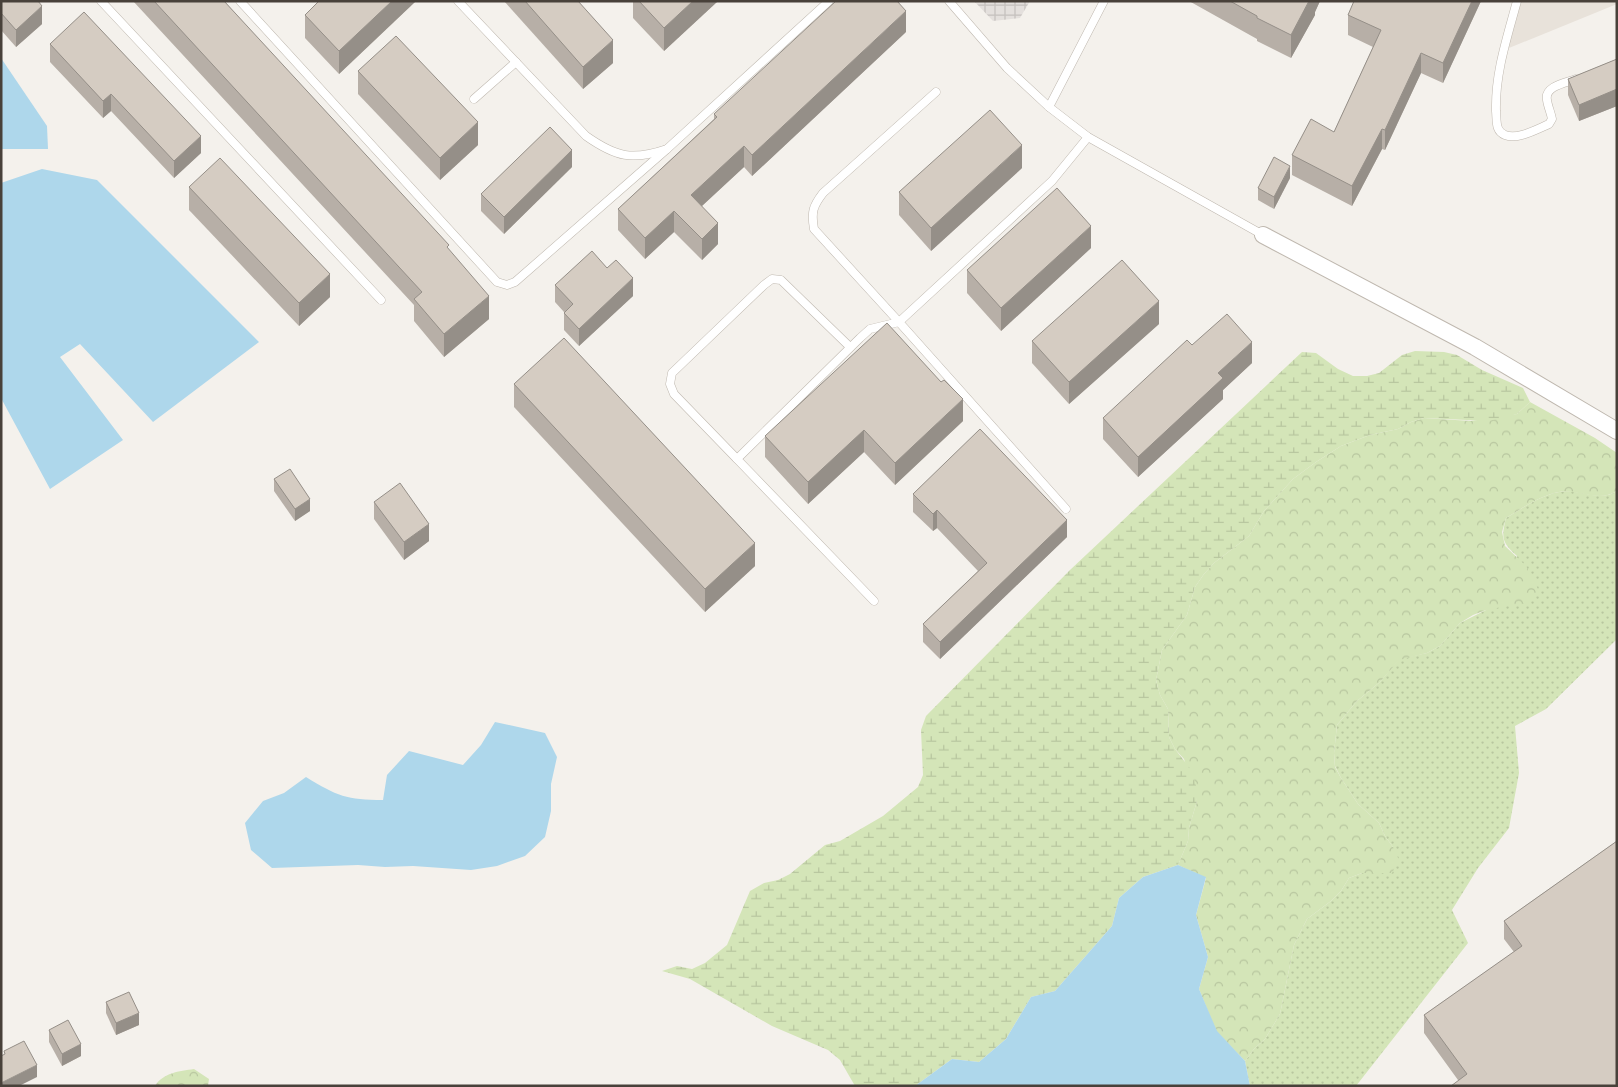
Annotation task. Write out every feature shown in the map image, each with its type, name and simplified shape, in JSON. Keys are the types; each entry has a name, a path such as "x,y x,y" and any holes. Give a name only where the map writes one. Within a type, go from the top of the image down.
{"street":[{"path":"1263,235 1475,347 1617,431"}],"lane":[{"path":"101,1 381,300"},
{"path":"240,1 497,282 507,285 515,282 667,149 829,1"},
{"path":"458,1 586,136 616,153 632,156 648,155 667,149"},
{"path":"949,1 1007,68 1049,107 1088,137 1263,235"},
{"path":"1049,107 1104,1"},
{"path":"1517,1 1498,75 1496,96 1497,129 1514,137 1549,124 1552,119 1547,101 1547,93 1550,89 1583,77"},
{"path":"474,100 516,62"},
{"path":"936,92 823,193 816,203 812,215 814,229 1066,509"},
{"path":"738,458 870,329 899,322 1052,181 1088,137"},
{"path":"850,347 781,280 772,279 672,373 670,384 674,394 738,458 874,601"}],"shaded area":[{"path":"974,1 1030,1 1020,18 993,21"},
{"path":"1515,1 1617,1 1617,4 1509,48"}],"green space":[{"path":"1415,351 1444,352 1457,355 1482,370 1523,388 1530,402 1517,414 1502,418 1488,421 1424,418 1398,429 1370,435 1341,446 1293,479 1264,511 1249,536 1214,563 1204,574 1195,587 1187,615 1162,650 1156,680 1160,695 1168,709 1169,737 1175,749 1192,771 1196,786 1197,801 1189,828 1188,841 1178,865 1143,877 1119,898 1112,926 1055,991 1031,997 1006,1039 979,1062 952,1059 915,1086 855,1086 840,1060 828,1050 772,1026 690,979 662,971 677,966 692,969 705,963 727,945 750,891 764,883 778,880 790,874 825,845 840,841 883,816 918,787 923,775 921,730 926,716 1070,570 1302,352 1316,353 1338,369 1353,376 1367,376 1379,373 1402,355"},
{"path":"1530,402 1595,438 1617,453 1617,491 1603,496 1559,492 1538,499 1506,518 1502,532 1505,546 1526,566 1540,593 1528,602 1486,610 1473,615 1460,623 1440,646 1427,653 1399,660 1380,682 1357,701 1337,725 1334,753 1335,767 1358,804 1379,823 1399,860 1392,873 1362,873 1349,878 1341,891 1331,901 1307,919 1294,945 1280,1014 1265,1039 1245,1061 1216,1031 1199,989 1208,957 1196,915 1206,878 1178,865 1188,841 1189,828 1197,801 1184,759 1175,749 1169,737 1168,709 1160,695 1156,680 1162,650 1187,615 1195,587 1204,574 1214,563 1249,536 1264,511 1293,479 1316,462 1341,446 1370,435 1398,429 1424,418 1471,421 1517,414"},
{"path":"1566,491 1603,496 1617,491 1617,639 1546,709 1515,726 1519,773 1509,828 1478,868 1452,910 1468,943 1356,1086 1250,1086 1245,1061 1265,1039 1280,1014 1294,945 1307,919 1331,901 1341,891 1349,878 1362,873 1392,873 1393,847 1379,823 1358,804 1335,766 1334,753 1337,725 1357,701 1380,682 1399,659 1427,653 1440,646 1460,623 1486,610 1517,556 1504,540 1506,518 1538,499 1559,492"},
{"path":"194,1069 209,1079 208,1086 155,1086 167,1075"}],"water":[{"path":"1,58 47,126 48,149 1,149"},
{"path":"42,169 97,180 259,342 153,422 80,344 60,357 123,440 50,489 1,398 1,183"},
{"path":"495,722 545,733 557,757 551,784 551,811 545,837 525,856 497,866 471,870 358,865 272,868 251,850 245,823 263,801 284,793 306,777 326,789 343,796 383,800 387,775 409,751 463,765 481,745"},
{"path":"1178,865 1206,877 1196,915 1208,957 1199,989 1217,1031 1245,1061 1250,1086 915,1086 952,1059 979,1062 1006,1039 1031,997 1055,991 1112,926 1119,898 1143,877"}],"building":[{"path":"1,1 38,1 42,6 16,30 1,13"},
{"path":"154,1 224,1 449,245 447,247 489,296 444,334 414,299 422,292"},
{"path":"319,1 392,1 339,51 305,15"},
{"path":"525,1 578,1 613,40 583,67"},
{"path":"639,1 693,1 664,28"},
{"path":"836,1 897,1 906,11 752,155 744,146 691,195 718,223 702,239 674,211 645,238 618,209 717,117 714,114"},
{"path":"1230,1 1309,1 1291,35 1257,18 1257,16"},
{"path":"1354,1 1472,1 1443,63 1421,53 1385,130 1382,129 1352,186 1292,155 1311,119 1334,132 1381,30 1348,15"},
{"path":"84,12 201,136 174,161 111,94 103,101 50,44"},
{"path":"396,36 478,122 440,158 358,71"},
{"path":"1617,59 1617,89 1579,105 1568,79"},
{"path":"990,110 1022,145 931,228 899,192"},
{"path":"550,127 572,150 504,217 481,194"},
{"path":"1274,157 1290,166 1274,197 1258,188"},
{"path":"220,158 330,274 299,303 189,187"},
{"path":"1057,188 1091,226 1001,308 967,270"},
{"path":"592,251 607,268 616,260 633,278 579,329 564,313 573,304 555,285"},
{"path":"1122,260 1159,301 1069,382 1032,341"},
{"path":"1227,314 1252,342 1218,373 1223,378 1138,457 1103,418 1187,340 1192,345"},
{"path":"887,323 941,382 944,380 963,399 895,463 864,430 808,482 765,436"},
{"path":"564,338 755,543 705,589 514,384"},
{"path":"980,429 1067,520 940,642 923,624 987,563 937,510 933,514 913,494"},
{"path":"290,469 310,499 295,509 274,479"},
{"path":"400,483 429,524 404,542 374,502"},
{"path":"1617,841 1617,1086 1451,1086 1467,1074 1424,1015 1522,946 1504,921"},
{"path":"129,992 139,1013 116,1023 106,1002"},
{"path":"68,1020 81,1044 62,1054 49,1030"},
{"path":"24,1041 37,1065 1,1083 1,1056 5,1054 4,1051"}]}
